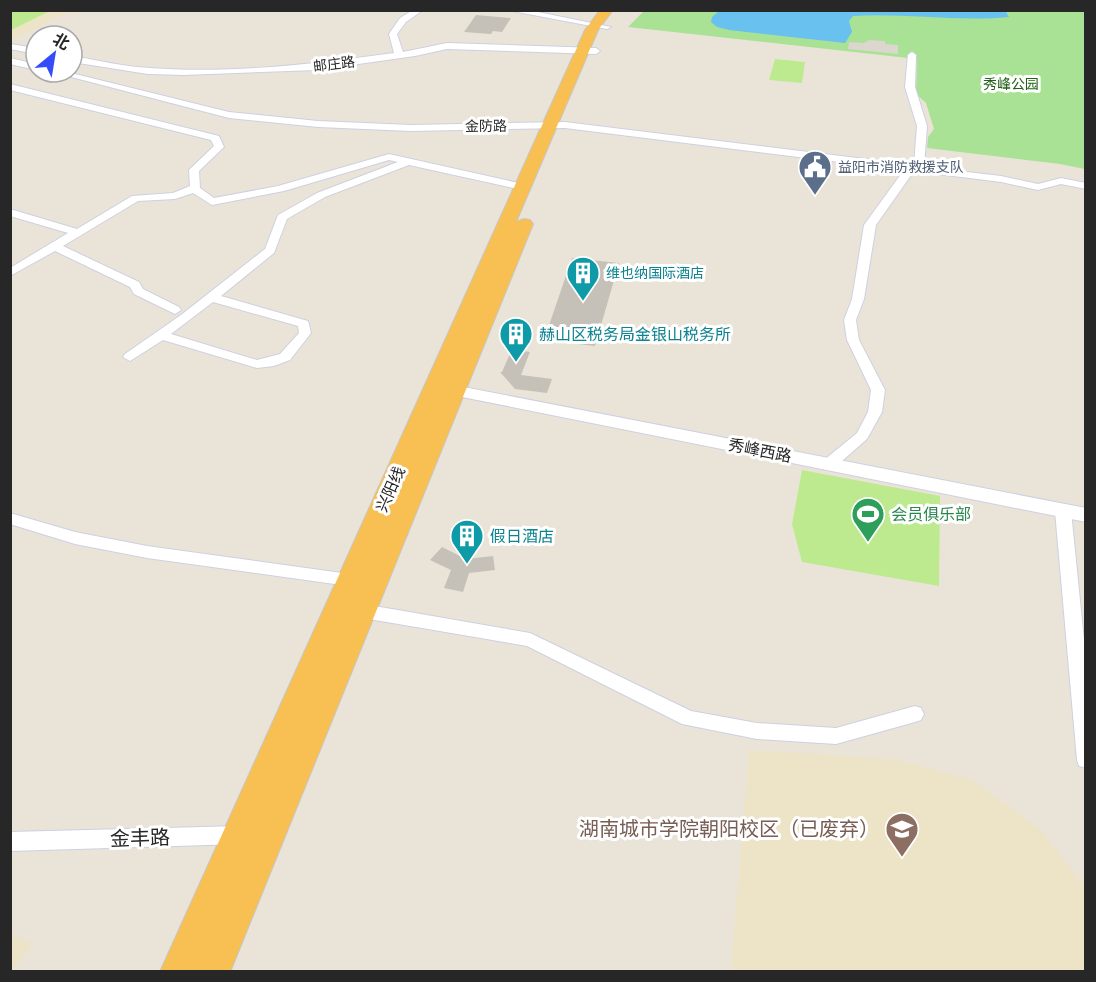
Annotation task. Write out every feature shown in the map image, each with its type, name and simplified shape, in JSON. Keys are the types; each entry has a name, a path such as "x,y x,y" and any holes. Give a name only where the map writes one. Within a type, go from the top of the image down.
{"highway":[{"name":"兴阳线","path":"177,972 350,580 445,389 590,51 608,18"},
{"name":"兴阳线","path":"212,972 363,611 523,187 558,125"}],"street":[{"path":"399,55 393,34 403,20 418,10"},
{"path":"511,10 608,18"},
{"name":"邮庄路","path":"84,61 148,71 184,72 316,67 447,46 590,51"},
{"path":"829,464 862,436 875,412 878,390 853,340 850,320 858,298 870,225 915,169 922,126 910,87 912,56"},
{"name":"金防路","path":"84,79 229,115 318,124 411,128 558,125 1000,179 1038,188 1060,182 1086,186"},
{"path":"10,87 215,138 219,147 195,170 195,188 199,194 212,202 280,189 390,157 523,187"},
{"path":"130,357 270,251 282,217 321,195 408,162"},
{"path":"10,273 136,198 175,196 195,188"},
{"path":"10,212 79,233"},
{"path":"55,247 135,285 138,291 175,310"},
{"path":"161,335 256,364 274,362 285,357 305,333 304,324 211,297"},
{"name":"秀峰西路","path":"445,389 1086,515"},
{"path":"1063,511 1086,760"},
{"path":"10,518 75,538 147,552 350,580"},
{"path":"363,611 530,640 688,718 757,731 836,736 915,714"},
{"name":"金丰路","path":"10,842 269,835"}],"shaded area":[{"path":"11,11 71,11 44,24 24,24 24,34 11,40"},
{"path":"869,40 898,45 898,54 848,49 849,42 864,43"},
{"name":"湖南城市学院朝阳校区（已废弃）","path":"749,750 893,759 972,780 1041,830 1085,887 1085,971 731,971"},
{"path":"11,934 33,944 11,972 10,971"}],"green space":[{"path":"11,10 50,10 50,11 11,30"},
{"name":"秀峰公园","path":"645,10 1085,11 1085,169 927,148 928,137 934,129 926,103 916,94 917,59 628,27"},
{"path":"775,59 805,62 802,83 769,80"},
{"name":"会员俱乐部","path":"802,470 940,496 939,586 802,562 792,524"}],"water":[{"path":"719,11 1006,12 1009,17 970,19 853,16 849,21 852,32 845,43 717,27 711,22 712,17"}],"building":[{"path":"476,15 511,18 502,32 493,31 491,34 464,32"},
{"name":"维也纳国际酒店","path":"572,258 619,263 595,346 544,340"},
{"name":"赫山区税务局金银山税务所","path":"512,349 530,352 521,375 552,379 547,393 515,389 500,372"},
{"name":"假日酒店","path":"442,547 466,559 493,556 495,570 469,573 463,592 444,588 451,570 430,560"}],"place":[{"name":"益阳市消防救援支队","path":"815,196"},
{"name":"维也纳国际酒店","path":"583,302"},
{"name":"赫山区税务局金银山税务所","path":"516,363"},
{"name":"会员俱乐部","path":"868,543"},
{"name":"假日酒店","path":"467,565"},
{"name":"湖南城市学院朝阳校区（已废弃）","path":"902,858"}]}
